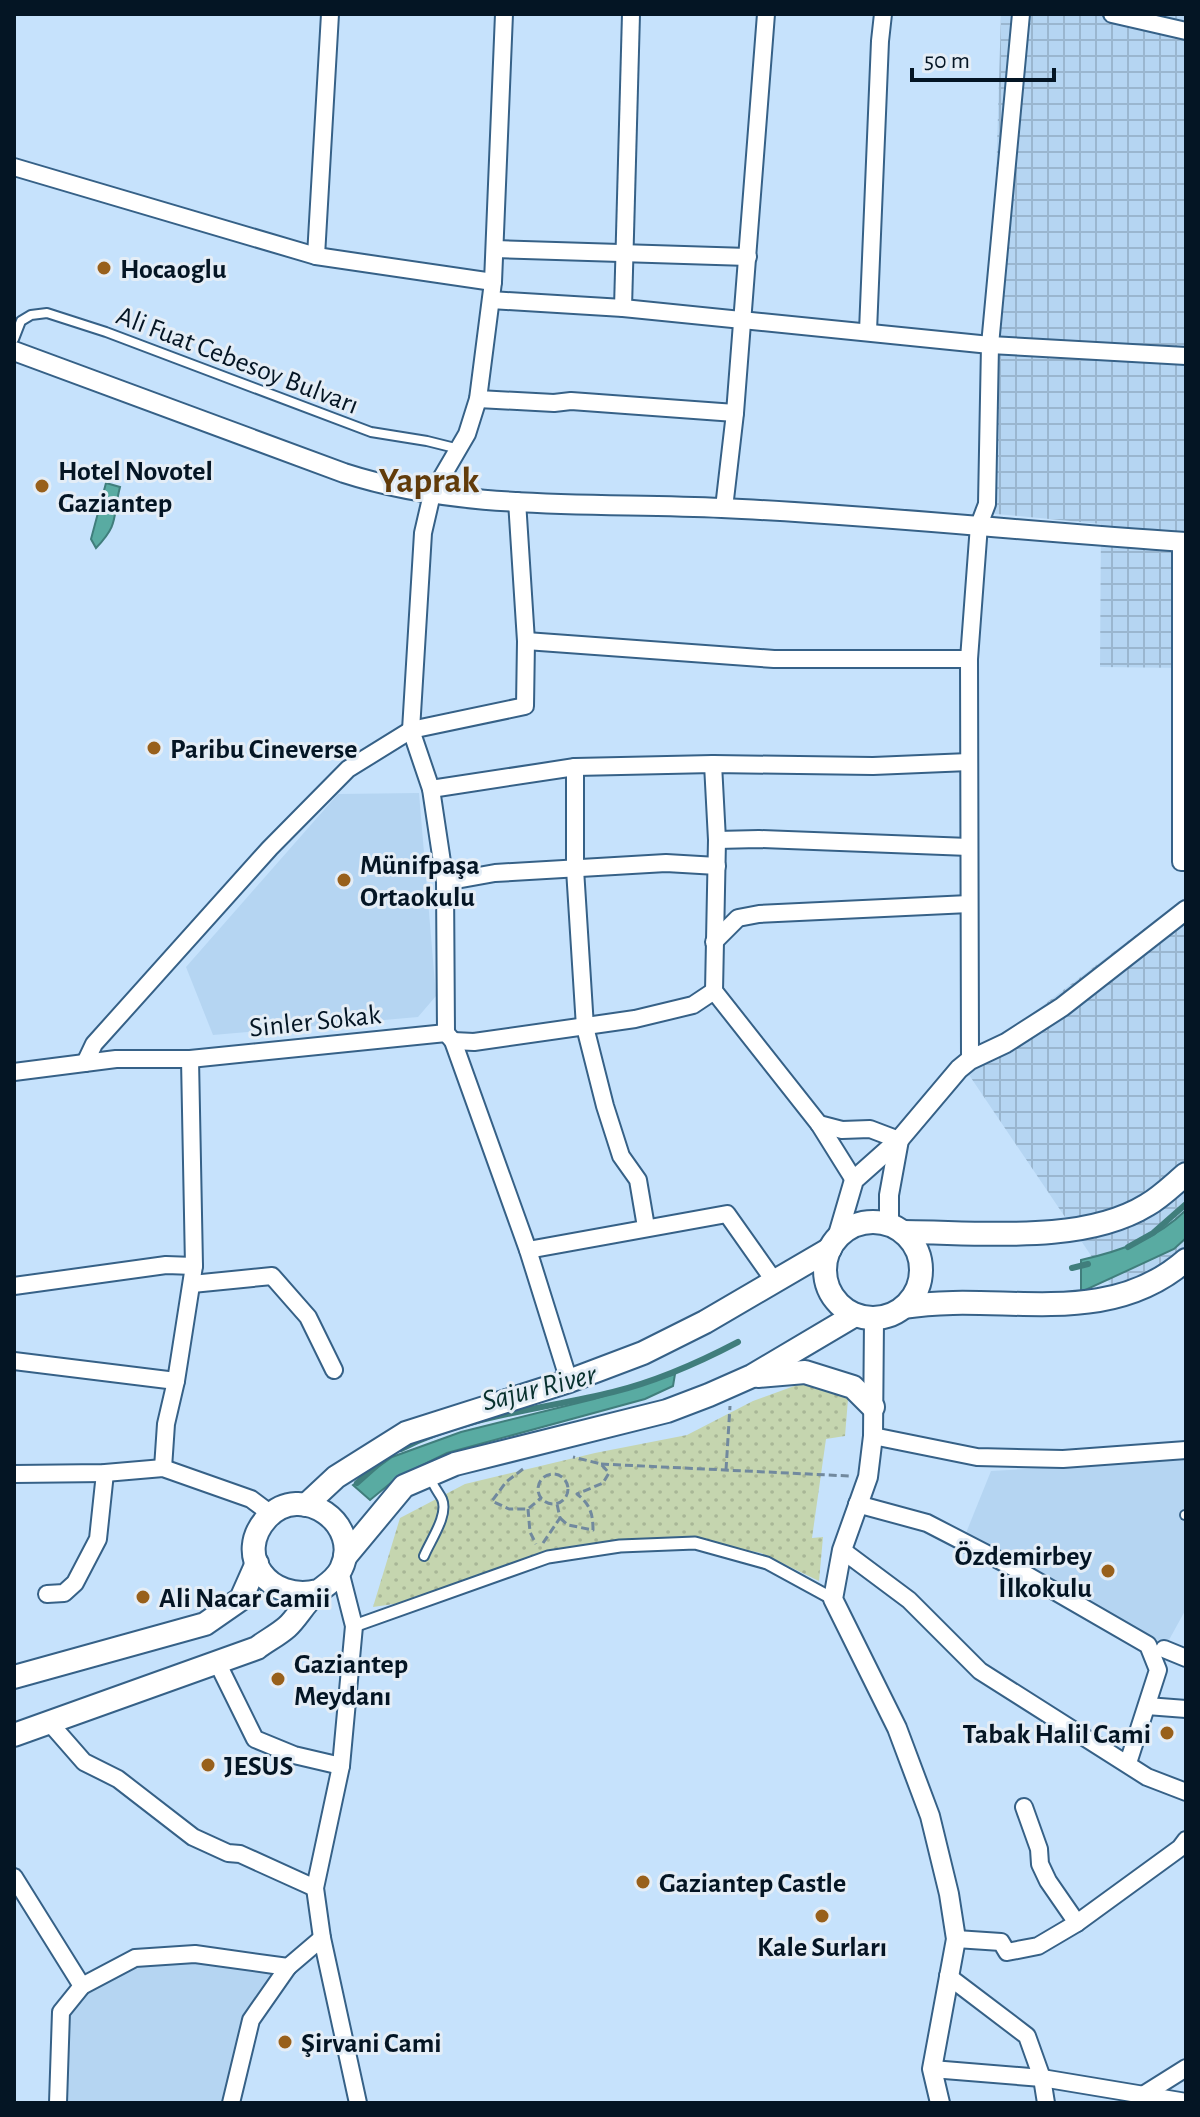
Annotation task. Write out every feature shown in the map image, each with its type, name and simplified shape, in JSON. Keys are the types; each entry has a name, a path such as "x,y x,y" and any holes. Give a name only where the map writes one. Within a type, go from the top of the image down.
{"main road":[{"path":"306,1505 336,1477 406,1433 569,1381 643,1353 775,1282 833,1243 848,1229 861,1223 875,1222 896,1228 1046,1232 1099,1226 1148,1205 1186,1174"},
{"path":"833,1243 825,1264 825,1280 831,1295 841,1307 865,1317 890,1316 914,1297 922,1269 913,1242 896,1228"},
{"path":"904,1307 932,1303 1073,1304 1129,1295 1186,1260"},
{"path":"343,1564 345,1541 340,1528 331,1515 318,1508 288,1505 271,1514 257,1534 254,1549 263,1577 274,1587 288,1593 303,1595 318,1591 331,1583 404,1486 455,1464 667,1411 752,1376 865,1317"},
{"path":"752,1376 805,1372 853,1387 873,1407"},
{"path":"14,1677 205,1624 241,1599 257,1563"},
{"path":"14,1735 257,1648 289,1625 318,1591"}],"street":[{"path":"316,256 330,14"},
{"path":"504,14 495,249 478,399 467,434 432,494 423,533 411,730 431,789 445,882 450,1037 528,1250 569,1381"},
{"path":"623,308 631,14"},
{"path":"724,508 735,413 766,14"},
{"path":"868,331 883,14"},
{"path":"970,1060 969,659 979,525 987,504 990,345 1021,14"},
{"path":"1112,14 1186,31"},
{"path":"14,167 316,256 492,291 623,308 990,345 1186,356"},
{"path":"495,249 748,257"},
{"path":"19,354 387,487 517,501 724,508 1184,542 1181,862 1186,862"},
{"path":"478,399 571,401 735,413"},
{"path":"85,1063 94,1044 270,848 348,769 411,730 525,706 526,641 517,501"},
{"path":"526,641 774,659 969,659"},
{"path":"431,789 575,767 713,764 873,766 969,762"},
{"path":"713,764 717,840 714,991 819,1124 854,1180"},
{"path":"575,767 575,869 585,1027 621,1156 638,1180 646,1227"},
{"path":"717,840 969,847"},
{"path":"445,882 495,873 666,863 717,866"},
{"path":"714,942 738,918 759,914 969,904"},
{"path":"833,1243 854,1180 899,1140 959,1069 1062,1007 1186,910"},
{"name":"Sinler Sokak","path":"14,1072 116,1059 190,1059 450,1037 474,1042 585,1027 693,1005 714,991"},
{"path":"163,1468 166,1424 194,1266 190,1059"},
{"path":"819,1124 842,1130 870,1129 899,1140"},
{"path":"896,1228 889,1195 899,1140"},
{"path":"528,1250 727,1214 775,1282"},
{"path":"14,1286 166,1265 194,1266"},
{"path":"192,1284 272,1276 308,1317 334,1370"},
{"path":"833,1599 842,1550 868,1477 873,1436 865,1317"},
{"path":"14,1361 176,1381"},
{"path":"873,1436 977,1457 1063,1459 1186,1450"},
{"path":"14,1474 105,1473 163,1468 251,1499 271,1514"},
{"path":"47,1594 64,1593 75,1583 98,1539 105,1473"},
{"path":"857,1504 927,1523 1018,1570 1148,1645 1158,1670 1128,1763"},
{"path":"354,1626 548,1557 620,1546 695,1543 767,1563 833,1599 897,1728 930,1816 949,1894 956,1939 932,2069 940,2103"},
{"path":"842,1550 909,1600 980,1671 1147,1777 1186,1792"},
{"path":"343,1564 354,1626 341,1766 315,1888 322,1938 358,2103"},
{"path":"1164,1649 1186,1658"},
{"path":"217,1662 255,1739 294,1755 341,1766"},
{"path":"1147,1706 1186,1709"},
{"path":"49,1722 84,1762 118,1779 193,1837 228,1853 240,1854 315,1888"},
{"path":"1024,1807 1039,1849 1040,1864 1077,1923"},
{"path":"956,1939 1001,1942 1007,1952 1038,1946 1077,1923 1180,1848 1186,1840"},
{"path":"14,1877 82,1986"},
{"path":"231,2103 251,2020 288,1967 322,1938"},
{"path":"58,2103 61,2012 82,1986 135,1958 195,1954 288,1967"},
{"path":"948,1976 1027,2036 1042,2078 1046,2103"},
{"path":"1143,2095 1186,2068"},
{"path":"932,2069 1042,2078 1185,2102"}],"lane":[{"name":"Ali Fuat Cebesoy Bulvarı","path":"14,339 21,321 31,315 47,313 106,332 371,432 459,449"},
{"path":"424,1556 444,1511 444,1502 432,1486 429,1475"}],"path":[{"path":"726,1470 732,1412 729,1400"},
{"path":"566,1454 601,1464 868,1477"},
{"path":"529,1462 506,1482 492,1501 509,1509 528,1509 541,1498"},
{"path":"577,1494 603,1483 609,1473 601,1464"},
{"path":"548,1474 557,1474 565,1479 567,1491 564,1500 549,1503 541,1498 537,1490 540,1480 548,1474"},
{"path":"557,1503 560,1518 568,1525 593,1530 593,1515 586,1501 567,1491"},
{"path":"528,1509 530,1532 538,1548 560,1518"}],"shaded area":[{"path":"1001,14 1186,14 1186,668 1100,667 1101,524 986,513"},
{"path":"106,483 120,487 112,526 96,548 91,539"},
{"name":"Münifpaşa Ortaokulu","path":"419,793 436,996 418,1017 213,1035 186,967 338,794"},
{"path":"1186,897 1186,1266 1117,1294 963,1066"},
{"path":"1186,1210 1186,1238 1174,1249 1081,1292 1081,1260 1150,1236"},
{"path":"675,1374 673,1386 645,1399 447,1453 398,1477 370,1500 353,1485 392,1457 461,1432 594,1399"},
{"path":"808,1381 849,1387 845,1436 826,1439 812,1538 823,1537 819,1581 761,1553 683,1538 622,1541 546,1552 401,1603 373,1607 400,1518 465,1484 687,1435 753,1401"},
{"name":"Özdemirbey İlkokulu","path":"1186,1460 1186,1609 1164,1649 966,1533 991,1471"},
{"path":"194,1959 277,1970 225,2103 64,2103 67,2012 87,1988 136,1964"}],"waterway":[{"name":"Sajur River","path":"1128,1247 1153,1233 1186,1204"},
{"name":"Sajur River","path":"1072,1268 1088,1264"},
{"name":"Sajur River","path":"401,1449 478,1421 646,1382 738,1342"},
{"name":"Sajur River","path":"357,1483 384,1459"}],"place":[{"name":"Hocaoglu","path":"104,268"},
{"name":"Hotel Novotel Gaziantep","path":"42,486"},
{"name":"Paribu Cineverse","path":"154,748"},
{"name":"Münifpaşa Ortaokulu","path":"344,880"},
{"name":"Özdemirbey İlkokulu","path":"1108,1571"},
{"name":"Ali Nacar Camii","path":"143,1597"},
{"name":"Gaziantep Meydanı","path":"278,1679"},
{"name":"Tabak Halil Cami","path":"1167,1733"},
{"name":"JESUS","path":"208,1765"},
{"name":"Gaziantep Castle","path":"643,1882"},
{"name":"Kale Surları","path":"822,1916"},
{"name":"Şirvani Cami","path":"285,2042"}],"district":[{"name":"Yaprak","path":"429,479"}]}
